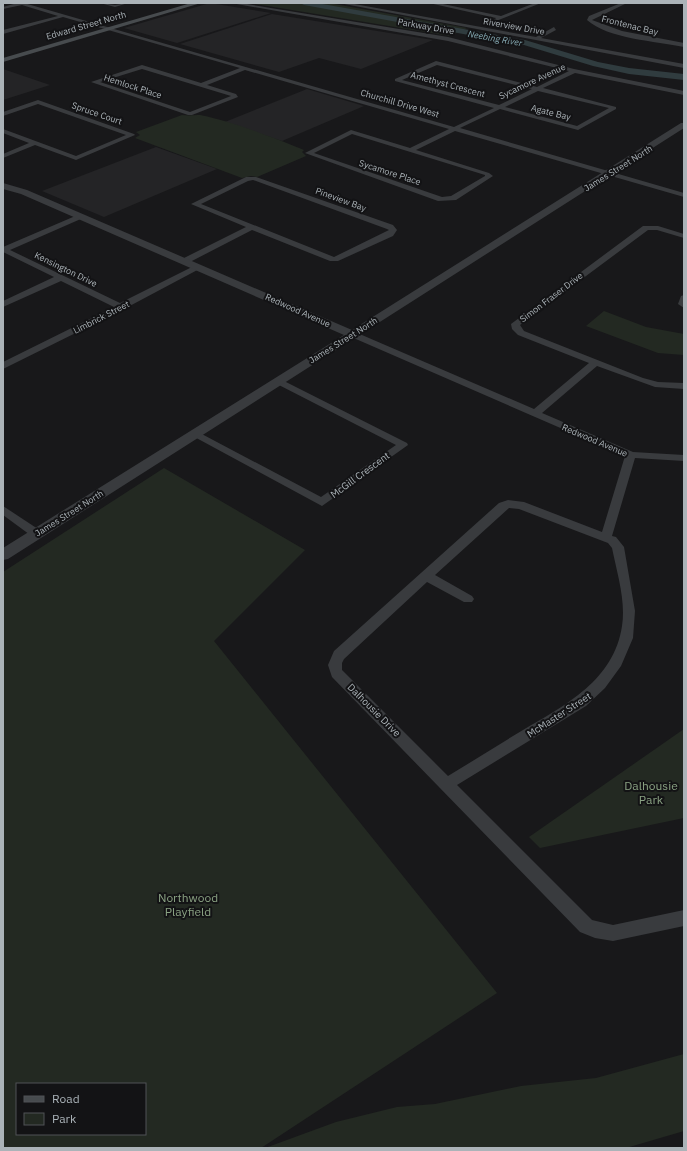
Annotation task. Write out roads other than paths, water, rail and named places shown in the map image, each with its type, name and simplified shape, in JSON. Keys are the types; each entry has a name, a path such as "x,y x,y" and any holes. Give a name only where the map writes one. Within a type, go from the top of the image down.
{"main road":[{"name":"Edward Street North","path":"3,60 198,3"}],"street":[{"path":"3,8 21,3"},
{"name":"Churchill Drive West","path":"21,3 684,195"},
{"path":"102,3 115,6 126,3"},
{"name":"Parkway Drive","path":"233,3 443,38 574,71 684,93"},
{"name":"Riverview Drive","path":"341,3 684,66"},
{"path":"431,3 502,18"},
{"path":"527,3 537,4"},
{"name":"Frontenac Bay","path":"625,3 591,17 589,20 593,24 609,29 684,45"},
{"path":"478,28 537,4"},
{"path":"3,32 64,16"},
{"path":"538,38 554,29"},
{"name":"Amethyst Crescent","path":"498,107 397,80 436,63 538,89"},
{"name":"Hemlock Place","path":"142,67 201,85 236,96 190,114 94,82 142,67"},
{"path":"201,85 246,68"},
{"name":"Sycamore Avenue","path":"411,150 574,71"},
{"name":"Agate Bay","path":"498,107 578,128 614,108 538,89"},
{"name":"Spruce Court","path":"3,114 38,102 132,135 76,158 3,131"},
{"name":"James Street North","path":"3,555 684,125"},
{"name":"Sycamore Place","path":"351,132 411,150 490,176 453,198 441,199 308,153 351,132"},
{"path":"3,156 34,143"},
{"name":"Pineview Bay","path":"254,178 390,227 393,230 390,234 338,259 333,259 252,227 195,204 196,202 246,179 254,178"},
{"name":"Redwood Avenue","path":"3,186 24,192 631,455 684,458"},
{"path":"3,249 80,216"},
{"path":"185,261 252,227"},
{"name":"Simon Fraser Drive","path":"684,236 658,228 646,228 515,324 516,329 521,333 649,383 684,386"},
{"name":"Kensington Drive","path":"3,249 121,307"},
{"name":"Limbrick Street","path":"3,366 199,267"},
{"path":"3,304 62,277"},
{"path":"684,298 682,304 684,305"},
{"path":"534,414 595,363"},
{"name":"McGill Crescent","path":"194,434 322,502 403,445 278,381"},
{"path":"606,537 631,455"},
{"name":"Dalhousie Drive","path":"606,537 520,505 508,504 498,508 339,655 334,664 334,668 337,673 586,926 600,932 613,933 684,918"},
{"path":"3,510 37,534"},
{"name":"McMaster Street","path":"446,784 581,702 595,691 607,678 622,652 629,625 629,612 618,548 612,540 606,537"},
{"path":"425,575 468,599"}],"waterway":[{"name":"Neebing River","path":"304,3 525,43 596,64 629,71 684,77"}],"park label":[{"name":"Dalhousie Park","path":"651,792"},
{"name":"Northwood Playfield","path":"188,904"}]}
